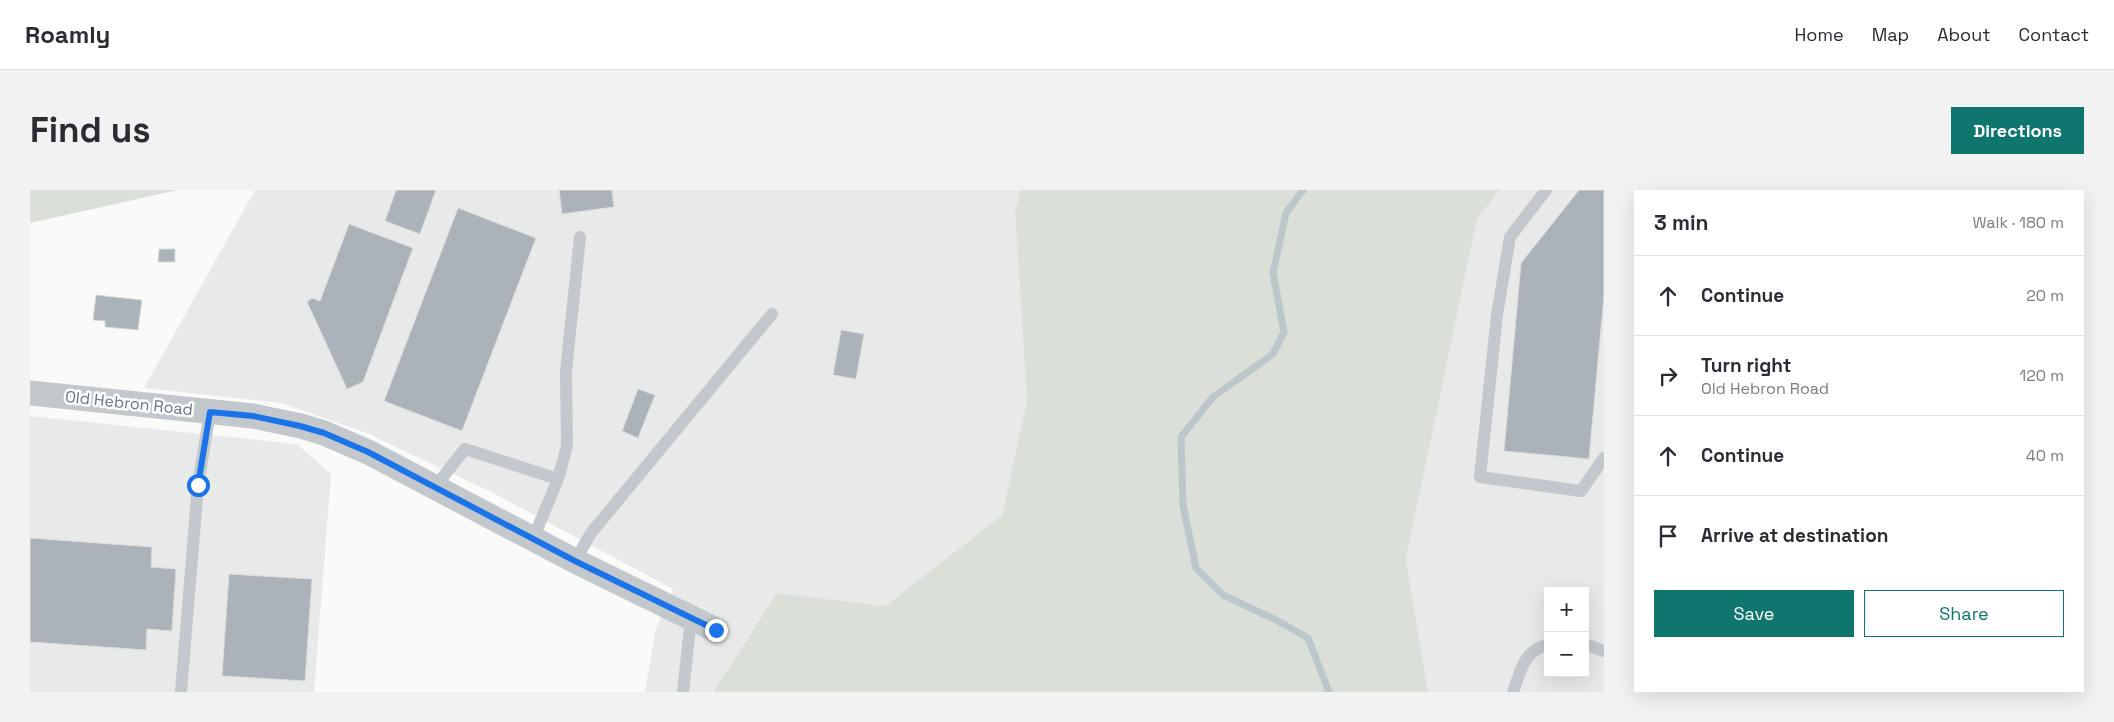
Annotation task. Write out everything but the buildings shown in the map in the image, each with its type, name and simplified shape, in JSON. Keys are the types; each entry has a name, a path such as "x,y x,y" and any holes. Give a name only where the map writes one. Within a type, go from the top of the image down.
{"street":[{"name":"Old Hebron Road","path":"30,393 253,416 324,433 368,452 580,563 716,630"}],"lane":[{"path":"1546,190 1510,237 1496,315 1480,477 1581,491 1604,458"},
{"path":"534,539 558,479 567,446 566,371 580,237"},
{"path":"580,563 591,533 772,314"},
{"path":"181,692 198,485 210,412"},
{"path":"435,487 465,449 558,479"},
{"path":"683,692 691,618"},
{"path":"1513,692 1526,658 1539,646 1544,645"},
{"path":"1589,645 1604,651"}],"shaded area":[{"path":"30,190 178,190 30,223"},
{"path":"255,190 1021,190 1015,211 1027,401 1002,515 885,606 777,593 713,692 645,692 655,631 673,589 493,493 369,434 282,403 144,388"},
{"path":"1021,190 1500,190 1477,219 1406,559 1428,692 713,692 777,593 885,606 1002,515 1027,401 1015,211"},
{"path":"1500,190 1604,190 1604,692 1428,692 1406,559 1477,219"},
{"path":"30,416 297,444 331,474 314,692 30,692"}],"waterway":[{"path":"1303,190 1286,213 1273,273 1284,332 1273,354 1213,397 1181,437 1183,505 1196,568 1223,595 1276,620 1308,638 1329,692"}],"route":[{"path":"198,485 210,412 253,416 300,426 324,433 368,452 575,561 716,630"}]}
